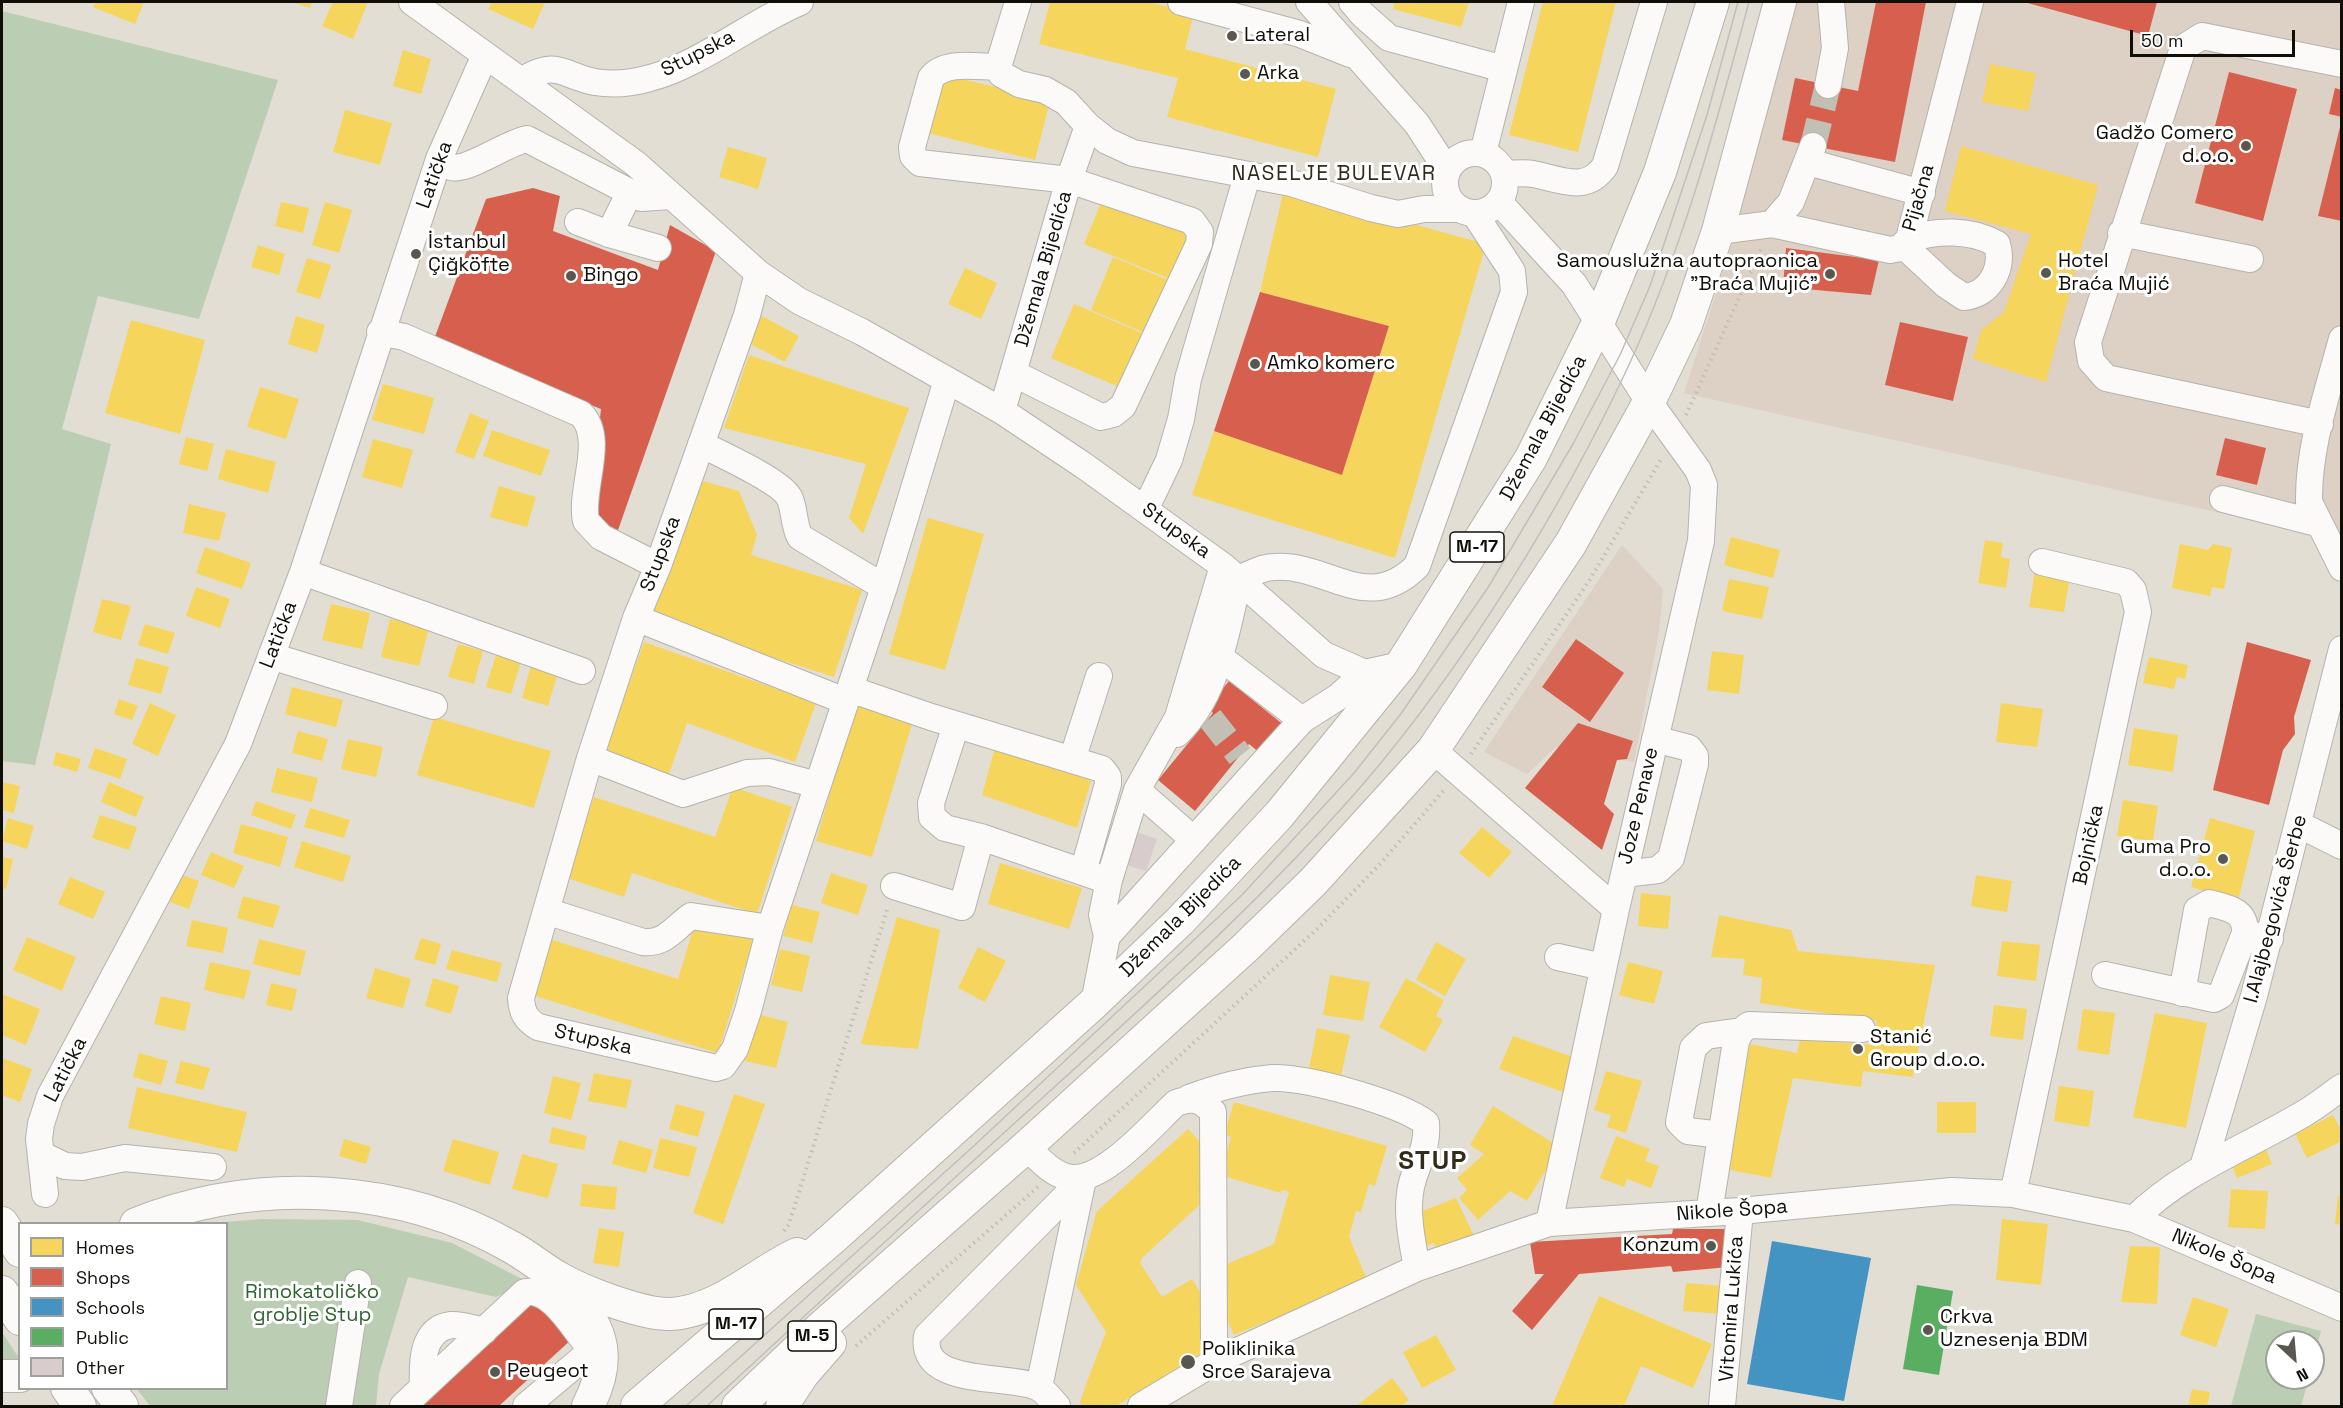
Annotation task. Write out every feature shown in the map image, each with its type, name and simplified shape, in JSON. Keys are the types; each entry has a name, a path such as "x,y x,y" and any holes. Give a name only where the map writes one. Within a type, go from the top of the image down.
{"main road":[{"name":"Džemala Bijedića","path":"637,1407 834,1238 1094,1003 1180,921 1249,849 1321,765 1401,665 1531,458 1599,321 1660,172 1713,2"},
{"path":"782,1407 803,1374 862,1306 888,1268 1026,1147 1238,954 1313,882 1433,750 1571,543 1648,402 1686,325 1718,231 1780,2"},
{"path":"155,1218 258,1194 311,1192 380,1200 435,1214 484,1233 561,1279 644,1311 671,1314 701,1308 727,1296 780,1262 834,1238"},
{"path":"2,1212 18,1227"},
{"path":"2,1223 18,1248"},
{"name":"M-5","path":"738,1407 888,1268"},
{"path":"561,1279 590,1314 600,1335 602,1370 588,1407"},
{"path":"2,1292 18,1316"},
{"path":"2,1376 18,1376"},
{"path":"110,1390 122,1407"}],"street":[{"name":"Stupska","path":"412,2 523,80 636,164 758,273 799,302 862,332 1002,411 1146,508 1231,572 1324,656 1365,674"},
{"name":"Stupska","path":"523,80 541,69 560,70 595,82 625,83 651,78 682,65 779,10 800,2"},
{"path":"998,67 1018,2"},
{"path":"1181,2 1280,27 1355,56"},
{"path":"1231,572 1273,567 1294,568 1352,586 1380,587 1402,581 1417,566 1514,292 1512,271 1467,211 1452,203 1446,178 1417,124 1309,2"},
{"path":"1352,2 1389,38 1504,69"},
{"path":"1477,153 1504,69 1521,2"},
{"path":"1504,174 1529,173 1575,184 1588,182 1599,175 1605,165 1654,2"},
{"path":"1828,85 1835,48 1832,2"},
{"name":"Pijačna","path":"1718,231 1772,224 1890,250 1906,242 1922,193 1970,2"},
{"path":"2320,424 2106,378 2091,361 2088,342 2121,233 2183,48 2192,40 2202,36 2342,64"},
{"name":"Latička","path":"45,1194 39,1139 50,1096 238,744 303,572 380,332 439,159 485,55"},
{"path":"998,67 945,67 936,71 931,78 912,147 913,156 920,163 1069,180 1192,221 1200,232 1199,244 1123,406 1113,414 1101,417 1015,374"},
{"path":"998,67 1007,79 1044,90 1066,102 1088,126 1107,141 1127,151 1291,183 1398,214 1424,209 1467,211 1492,208 1505,189 1504,174 1496,161 1450,145 1417,124"},
{"name":"Džemala Bijedića","path":"1002,411 1015,374 1069,180 1088,126"},
{"path":"439,159 452,168 460,167 494,154 516,141 527,139 629,194 641,198 671,196"},
{"path":"1424,209 1446,178 1456,159 1477,153"},
{"path":"1772,224 1791,202 1811,154 1922,193"},
{"path":"1146,508 1169,460 1188,379 1247,176"},
{"path":"609,234 629,194"},
{"name":"Džemala Bijedića","path":"1498,202 1574,284 1648,402"},
{"path":"578,222 609,234 658,248"},
{"path":"2121,233 2250,259"},
{"name":"Stupska","path":"758,273 747,315 658,566 636,618 590,759 521,998 522,1011 528,1021 549,1030 716,1068 723,1066 735,1049 770,928 884,588 947,380"},
{"path":"380,332 404,337 581,414 587,420 590,430 591,459 585,501 586,521 601,537 658,566"},
{"path":"2342,339 2320,424 2309,490 2309,502 2342,568"},
{"name":"Joze Penave","path":"1549,1223 1603,967 1701,541 1704,485 1698,470 1648,402"},
{"path":"701,444 777,485 790,498 794,526 800,537 884,588"},
{"path":"2223,499 2320,524"},
{"name":"Bojnička","path":"2013,1194 2138,612 2133,590 2126,582 2042,562"},
{"path":"303,572 582,671"},
{"path":"1159,751 1193,718 1205,712 1221,658 1231,572"},
{"path":"1094,1003 1107,936 1102,915 1109,880 1137,790 1178,717 1231,572"},
{"path":"636,618 847,695 1102,769 1108,777 1083,872"},
{"name":"I.Alajbegovića Šerbe","path":"2203,1167 2257,936 2298,824 2342,649"},
{"path":"271,656 434,706"},
{"path":"1221,658 1302,720"},
{"path":"1107,936 1194,840 1246,765 1302,720 1338,697 1365,674 1401,665"},
{"path":"1072,760 1099,676"},
{"path":"956,725 931,803 932,817 945,828 981,837 1109,880"},
{"path":"1624,874 1658,870 1671,858 1695,764 1695,756 1689,748 1655,738"},
{"path":"1433,750 1616,909"},
{"path":"590,759 683,794 747,773 769,772 818,785"},
{"path":"1137,790 1194,840"},
{"path":"2298,824 2342,846"},
{"path":"894,886 962,907 981,837"},
{"path":"2105,975 2182,993 2218,998 2257,936 2246,924 2242,915 2234,909 2210,903 2197,910 2182,993"},
{"path":"546,911 643,942 654,943 664,939 692,916 770,928"},
{"path":"1558,957 1603,967"},
{"path":"1709,1213 1736,1041 1741,1031 1749,1025 1862,1029"},
{"path":"1721,1135 1688,1131 1679,1122 1693,1048 1706,1036 1741,1031"},
{"path":"1057,1407 1039,1387 945,1370 930,1359 925,1349 927,1336 1083,1179 1112,1162 1176,1102 1237,1083 1275,1078 1332,1088 1413,1113 1426,1123 1427,1142 1412,1184 1409,1215 1418,1268"},
{"path":"2134,1220 2171,1187 2203,1167 2304,1113 2342,1087"},
{"path":"1189,1098 1203,1101 1213,1112 1214,1341 1218,1360"},
{"path":"1026,1147 1055,1172 1068,1178 1083,1179"},
{"path":"42,1155 65,1166 82,1167 125,1158 213,1167"},
{"path":"1039,1387 1083,1179"},
{"name":"Nikole Šopa","path":"1141,1407 1218,1360 1418,1268 1549,1223 1709,1213 1952,1191 2013,1194 2134,1220 2342,1308"},
{"name":"Vitomira Lukića","path":"1722,1407 1740,1210"},
{"path":"339,1407 358,1283"},
{"path":"403,1407 525,1292 534,1291 548,1298 586,1343 588,1350 583,1358 526,1407"}],"path":[{"path":"778,1240 789,1224 894,886"}],"shaded area":[{"path":"1791,2 2341,2 2341,540 1684,393 1734,237"},
{"path":"1622,545 1663,589 1659,632 1634,762 1556,747 1527,774 1484,752"}],"green space":[{"path":"2,11 278,80 199,319 98,296 62,429 111,444 35,765 2,761"},
{"name":"Rimokatoličko groblje Stup","path":"261,1219 358,1220 452,1243 528,1282 496,1297 408,1277 379,1374 376,1406 150,1406 138,1390 228,1390 228,1222 225,1222"},
{"path":"2256,1314 2317,1330 2265,1330 2265,1390 2306,1390 2301,1406 2231,1406"},
{"path":"2,1332 18,1356 18,1364 2,1362"}],"building: Homes":[{"path":"96,2 144,2 135,24 93,7"},
{"path":"292,2 312,2 310,8"},
{"path":"333,2 368,2 353,39 322,26"},
{"path":"492,2 545,2 533,29 488,9"},
{"path":"1050,2 1148,2 1194,13 1185,49 1336,89 1318,157 1167,117 1178,78 1039,44"},
{"path":"1395,2 1469,2 1461,27 1393,9"},
{"path":"1543,2 1616,2 1578,152 1509,135"},
{"path":"403,50 431,59 421,94 393,86"},
{"path":"1990,64 2036,73 2028,111 1982,102"},
{"path":"943,74 1050,101 1035,160 928,133"},
{"path":"345,110 392,123 380,165 333,152"},
{"name":"Hotel Braća Mujić","path":"1961,146 2098,185 2046,382 1973,359 1981,330 2004,312 2031,234 1945,211"},
{"path":"728,147 767,158 758,189 719,177"},
{"path":"1284,189 1486,244 1395,558 1192,495 1214,431 1342,475 1389,326 1260,292"},
{"path":"1105,193 1191,227 1170,279 1084,244"},
{"path":"281,202 309,208 303,233 275,226"},
{"path":"325,202 352,210 339,253 312,245"},
{"path":"258,245 285,254 279,275 251,267"},
{"path":"1113,257 1173,282 1150,335 1091,310"},
{"path":"307,258 331,265 320,299 296,292"},
{"path":"965,268 997,283 981,319 948,304"},
{"path":"1074,304 1149,336 1126,390 1051,358"},
{"path":"296,316 325,325 317,353 288,344"},
{"path":"762,316 799,336 785,362 748,343"},
{"path":"131,320 205,340 180,434 105,413"},
{"path":"749,355 909,408 863,534 849,518 866,464 724,428"},
{"path":"383,384 434,398 424,434 372,420"},
{"path":"260,387 299,399 286,439 247,427"},
{"path":"470,413 489,421 474,459 455,452"},
{"path":"492,430 550,450 541,476 483,456"},
{"path":"186,437 214,444 207,471 179,464"},
{"path":"373,439 413,450 402,488 362,477"},
{"path":"226,449 276,462 268,493 218,479"},
{"path":"703,481 739,491 757,535 751,555 862,590 834,677 649,618"},
{"path":"499,486 536,497 527,527 490,517"},
{"path":"189,504 226,513 219,541 183,533"},
{"path":"928,518 984,534 945,670 889,654"},
{"path":"1731,537 1780,550 1773,578 1724,565"},
{"path":"1985,540 2003,543 2001,557 2010,559 2006,588 1978,583"},
{"path":"2180,544 2208,550 2213,544 2232,548 2224,589 2212,587 2210,596 2172,588"},
{"path":"205,547 251,563 242,589 196,573"},
{"path":"2035,571 2070,576 2064,612 2029,607"},
{"path":"1729,579 1769,587 1762,619 1722,611"},
{"path":"196,587 230,599 220,628 186,616"},
{"path":"102,599 131,606 121,640 93,632"},
{"path":"331,604 370,613 362,649 322,640"},
{"path":"390,619 429,628 419,666 381,657"},
{"path":"145,624 175,633 168,654 138,645"},
{"path":"644,642 816,703 795,762 687,723 665,785 601,762"},
{"path":"458,644 483,651 474,684 448,677"},
{"path":"1712,651 1744,655 1739,694 1707,690"},
{"path":"496,655 521,662 511,694 486,687"},
{"path":"2149,657 2188,665 2185,679 2177,677 2174,689 2143,683"},
{"path":"136,658 169,667 161,694 128,685"},
{"path":"531,665 558,673 548,706 522,698"},
{"path":"292,687 343,700 336,727 285,714"},
{"path":"858,697 915,714 872,857 816,841"},
{"path":"119,699 138,706 132,720 114,714"},
{"path":"150,703 176,715 158,756 132,744"},
{"path":"2001,703 2043,709 2037,747 1996,742"},
{"path":"434,717 551,751 534,808 417,775"},
{"path":"2134,728 2178,735 2173,772 2128,765"},
{"path":"298,731 328,739 322,761 292,753"},
{"path":"348,739 383,747 376,777 341,769"},
{"path":"996,744 1091,781 1077,828 982,795"},
{"path":"95,748 127,759 120,779 88,768"},
{"path":"56,752 81,759 77,772 53,765"},
{"path":"277,768 318,778 312,802 271,792"},
{"path":"2,782 20,786 14,813 2,810"},
{"path":"109,782 144,797 136,817 101,802"},
{"path":"733,787 792,807 757,914 632,873 624,897 567,878 594,797 715,837"},
{"path":"2123,800 2158,806 2153,841 2117,836"},
{"path":"256,801 296,815 291,829 251,815"},
{"path":"310,808 350,820 344,838 304,827"},
{"path":"100,815 137,827 129,850 92,838"},
{"path":"8,818 34,826 27,849 2,841"},
{"name":"Guma Pro d.o.o.","path":"2210,818 2255,831 2238,901 2191,887"},
{"path":"241,824 288,837 280,867 233,853"},
{"path":"1482,827 1512,852 1489,878 1459,853"},
{"path":"302,841 351,856 343,882 294,867"},
{"path":"211,852 244,866 234,888 201,875"},
{"path":"2,857 13,859 6,889 2,888"},
{"path":"1000,863 1082,888 1069,929 988,904"},
{"path":"831,873 868,885 858,915 821,903"},
{"path":"179,874 199,881 189,909 170,902"},
{"path":"1976,875 2012,881 2007,912 1971,906"},
{"path":"70,877 105,892 93,919 58,904"},
{"path":"1641,893 1671,896 1668,929 1638,926"},
{"path":"243,896 280,906 273,928 237,918"},
{"path":"792,905 820,912 812,943 783,936"},
{"name":"Stanić Group d.o.o.","path":"1719,915 1791,930 1798,951 1935,965 1913,1077 1863,1071 1861,1087 1793,1078 1771,1178 1726,1169 1750,1044 1797,1053 1800,1039 1871,1045 1877,1021 1760,1003 1762,978 1743,975 1745,959 1711,957"},
{"path":"897,917 940,930 918,1049 861,1044"},
{"path":"192,920 228,928 223,953 186,946"},
{"path":"695,923 753,940 718,1053 532,995 549,939 678,979"},
{"path":"27,937 76,957 62,991 13,970"},
{"path":"421,938 441,944 435,965 414,959"},
{"path":"259,939 306,951 300,976 253,964"},
{"path":"2002,941 2040,945 2036,981 1997,976"},
{"path":"1436,942 1466,959 1445,996 1416,980"},
{"path":"978,947 1006,961 985,1002 958,988"},
{"path":"780,949 810,956 802,992 771,985"},
{"path":"452,950 502,963 497,982 446,969"},
{"path":"210,962 251,971 244,999 204,990"},
{"path":"1628,962 1663,971 1654,1004 1619,995"},
{"path":"375,968 411,979 403,1008 366,998"},
{"path":"1330,975 1370,982 1363,1021 1323,1015"},
{"path":"433,978 459,986 451,1014 425,1006"},
{"path":"1406,978 1444,1000 1436,1016 1443,1020 1425,1052 1379,1027"},
{"path":"271,983 297,989 292,1011 266,1005"},
{"path":"2,994 40,1009 26,1045 2,1035"},
{"path":"161,996 191,1003 185,1031 154,1024"},
{"path":"1994,1005 2027,1009 2023,1040 1990,1036"},
{"path":"2083,1009 2115,1013 2109,1055 2077,1050"},
{"path":"753,1013 788,1022 776,1068 741,1060"},
{"path":"2155,1013 2207,1023 2186,1128 2133,1117"},
{"path":"1317,1028 1350,1035 1341,1075 1309,1068"},
{"path":"1513,1036 1573,1057 1563,1092 1499,1069"},
{"path":"139,1053 168,1061 161,1085 133,1077"},
{"path":"2,1058 32,1069 20,1102 2,1095"},
{"path":"181,1061 210,1068 203,1090 175,1083"},
{"path":"1606,1071 1642,1081 1626,1133 1607,1127 1611,1115 1594,1110"},
{"path":"594,1073 632,1080 626,1108 588,1101"},
{"path":"553,1076 581,1083 571,1120 544,1113"},
{"path":"2059,1086 2094,1091 2089,1127 2054,1121"},
{"path":"137,1087 247,1112 237,1152 128,1128"},
{"path":"734,1094 765,1104 723,1224 693,1213"},
{"path":"1234,1102 1387,1146 1375,1186 1369,1184 1361,1212 1356,1211 1349,1237 1368,1282 1275,1322 1273,1319 1234,1335 1226,1317 1227,1264 1274,1244 1289,1192 1282,1190 1281,1193 1220,1175 1231,1137 1224,1135"},
{"path":"1937,1102 1976,1102 1976,1133 1937,1133"},
{"path":"676,1104 705,1112 698,1137 669,1129"},
{"path":"1493,1106 1560,1147 1527,1201 1510,1191 1478,1220 1459,1198 1467,1190 1457,1178 1484,1154 1470,1145"},
{"path":"2333,1115 2342,1132 2342,1141 2307,1158 2295,1134"},
{"path":"552,1127 587,1136 584,1150 549,1143"},
{"path":"1188,1129 1205,1147 1206,1199 1142,1258 1140,1263 1162,1297 1192,1279 1201,1294 1201,1353 1116,1406 1082,1406 1080,1402 1106,1332 1076,1285 1097,1211"},
{"path":"1616,1136 1650,1149 1645,1161 1659,1166 1651,1188 1627,1179 1624,1187 1600,1178"},
{"path":"660,1138 697,1147 689,1177 653,1168"},
{"path":"344,1139 371,1147 366,1164 339,1156"},
{"path":"453,1139 499,1152 490,1185 443,1171"},
{"path":"619,1140 653,1150 646,1173 612,1164"},
{"path":"2264,1145 2272,1164 2237,1178 2230,1160"},
{"path":"522,1154 558,1164 548,1198 512,1189"},
{"path":"582,1184 617,1187 615,1210 580,1206"},
{"path":"2231,1189 2268,1191 2265,1229 2228,1227"},
{"path":"2338,1196 2342,1196 2342,1225 2335,1224"},
{"path":"1456,1198 1475,1238 1438,1252 1434,1243 1424,1247 1412,1215"},
{"path":"2002,1219 2048,1224 2041,1285 1996,1280"},
{"path":"599,1228 624,1232 619,1267 593,1263"},
{"path":"2130,1246 2160,1247 2157,1304 2121,1302"},
{"path":"1686,1283 1724,1286 1722,1314 1683,1311"},
{"path":"1599,1296 1712,1344 1693,1388 1641,1366 1624,1406 1552,1406"},
{"path":"2193,1297 2229,1309 2216,1347 2180,1335"},
{"path":"1436,1335 1456,1370 1422,1388 1403,1352"},
{"path":"1392,1378 1409,1400 1401,1406 1356,1406"},
{"path":"2192,1389 2210,1392 2207,1406 2188,1406"}],"building: Shops":[{"path":"1876,2 1926,2 1895,162 1782,140 1795,78 1858,91"},
{"path":"2024,2 2157,2 2148,36"},
{"name":"Gadžo Comerc d.o.o.","path":"2229,72 2297,89 2263,221 2195,203"},
{"path":"2335,88 2342,90 2342,117 2329,114"},
{"path":"2342,123 2342,221 2318,216"},
{"path":"533,188 560,196 553,231 658,270 670,225 716,251 617,533 589,518 601,409 433,342 486,199"},
{"name":"Samouslužna autopraonica \"Braća Mujić\"","path":"1786,248 1879,260 1871,295 1783,287"},
{"path":"1260,292 1389,326 1342,475 1214,431"},
{"path":"1900,322 1968,337 1953,401 1885,385"},
{"path":"2225,438 2266,448 2257,485 2216,475"},
{"path":"1576,639 1624,673 1590,722 1542,687"},
{"name":"Guma Pro d.o.o.","path":"2247,642 2311,660 2294,717 2295,734 2283,750 2269,805 2213,790"},
{"path":"1229,681 1285,726 1261,754 1249,744 1195,811 1158,780 1213,713 1207,708"},
{"path":"1578,723 1633,741 1627,759 1617,760 1604,804 1614,814 1602,850 1525,788"},
{"path":"1673,1229 1729,1229 1729,1267 1673,1272 1671,1266 1579,1274 1532,1330 1512,1311 1544,1274 1535,1274 1530,1242 1672,1234"},
{"name":"Peugeot","path":"531,1296 573,1338 499,1406 417,1406"}],"building: Schools":[{"path":"1772,1241 1871,1258 1844,1401 1747,1384"}],"building: Public":[{"name":"Crkva Uznesenja BDM","path":"1917,1285 1953,1291 1939,1375 1903,1369"}],"building: Other":[{"path":"1133,831 1157,839 1146,871 1123,864"}],"tunnel":[{"path":"1813,146 1828,85"},
{"path":"1210,718 1240,756"}],"tram line":[{"path":"686,1406 977,1143 1242,895 1354,773 1400,715 1489,586 1573,444 1620,355 1650,286 1707,115 1738,2"},
{"path":"707,1406 1212,942 1290,864 1364,783 1439,688 1475,637 1542,529 1602,421 1628,367 1681,233 1710,141 1749,2"}],"place":[{"name":"Lateral","path":"1232,36"},
{"name":"Arka","path":"1245,74"},
{"name":"Gadžo Comerc d.o.o.","path":"2246,146"},
{"name":"İstanbul Çiğköfte","path":"416,254"},
{"name":"Hotel Braća Mujić","path":"2046,273"},
{"name":"Samouslužna autopraonica \"Braća Mujić\"","path":"1830,274"},
{"name":"Bingo","path":"571,276"},
{"name":"Amko komerc","path":"1255,364"},
{"name":"Guma Pro d.o.o.","path":"2223,859"},
{"name":"Stanić Group d.o.o.","path":"1858,1049"},
{"name":"Konzum","path":"1711,1246"},
{"name":"Crkva Uznesenja BDM","path":"1928,1330"},
{"name":"Poliklinika Srce Sarajeva","path":"1188,1362"},
{"name":"Peugeot","path":"495,1372"}],"district":[{"name":"NASELJE BULEVAR","path":"1334,174"},
{"name":"STUP","path":"1433,1162"}]}
